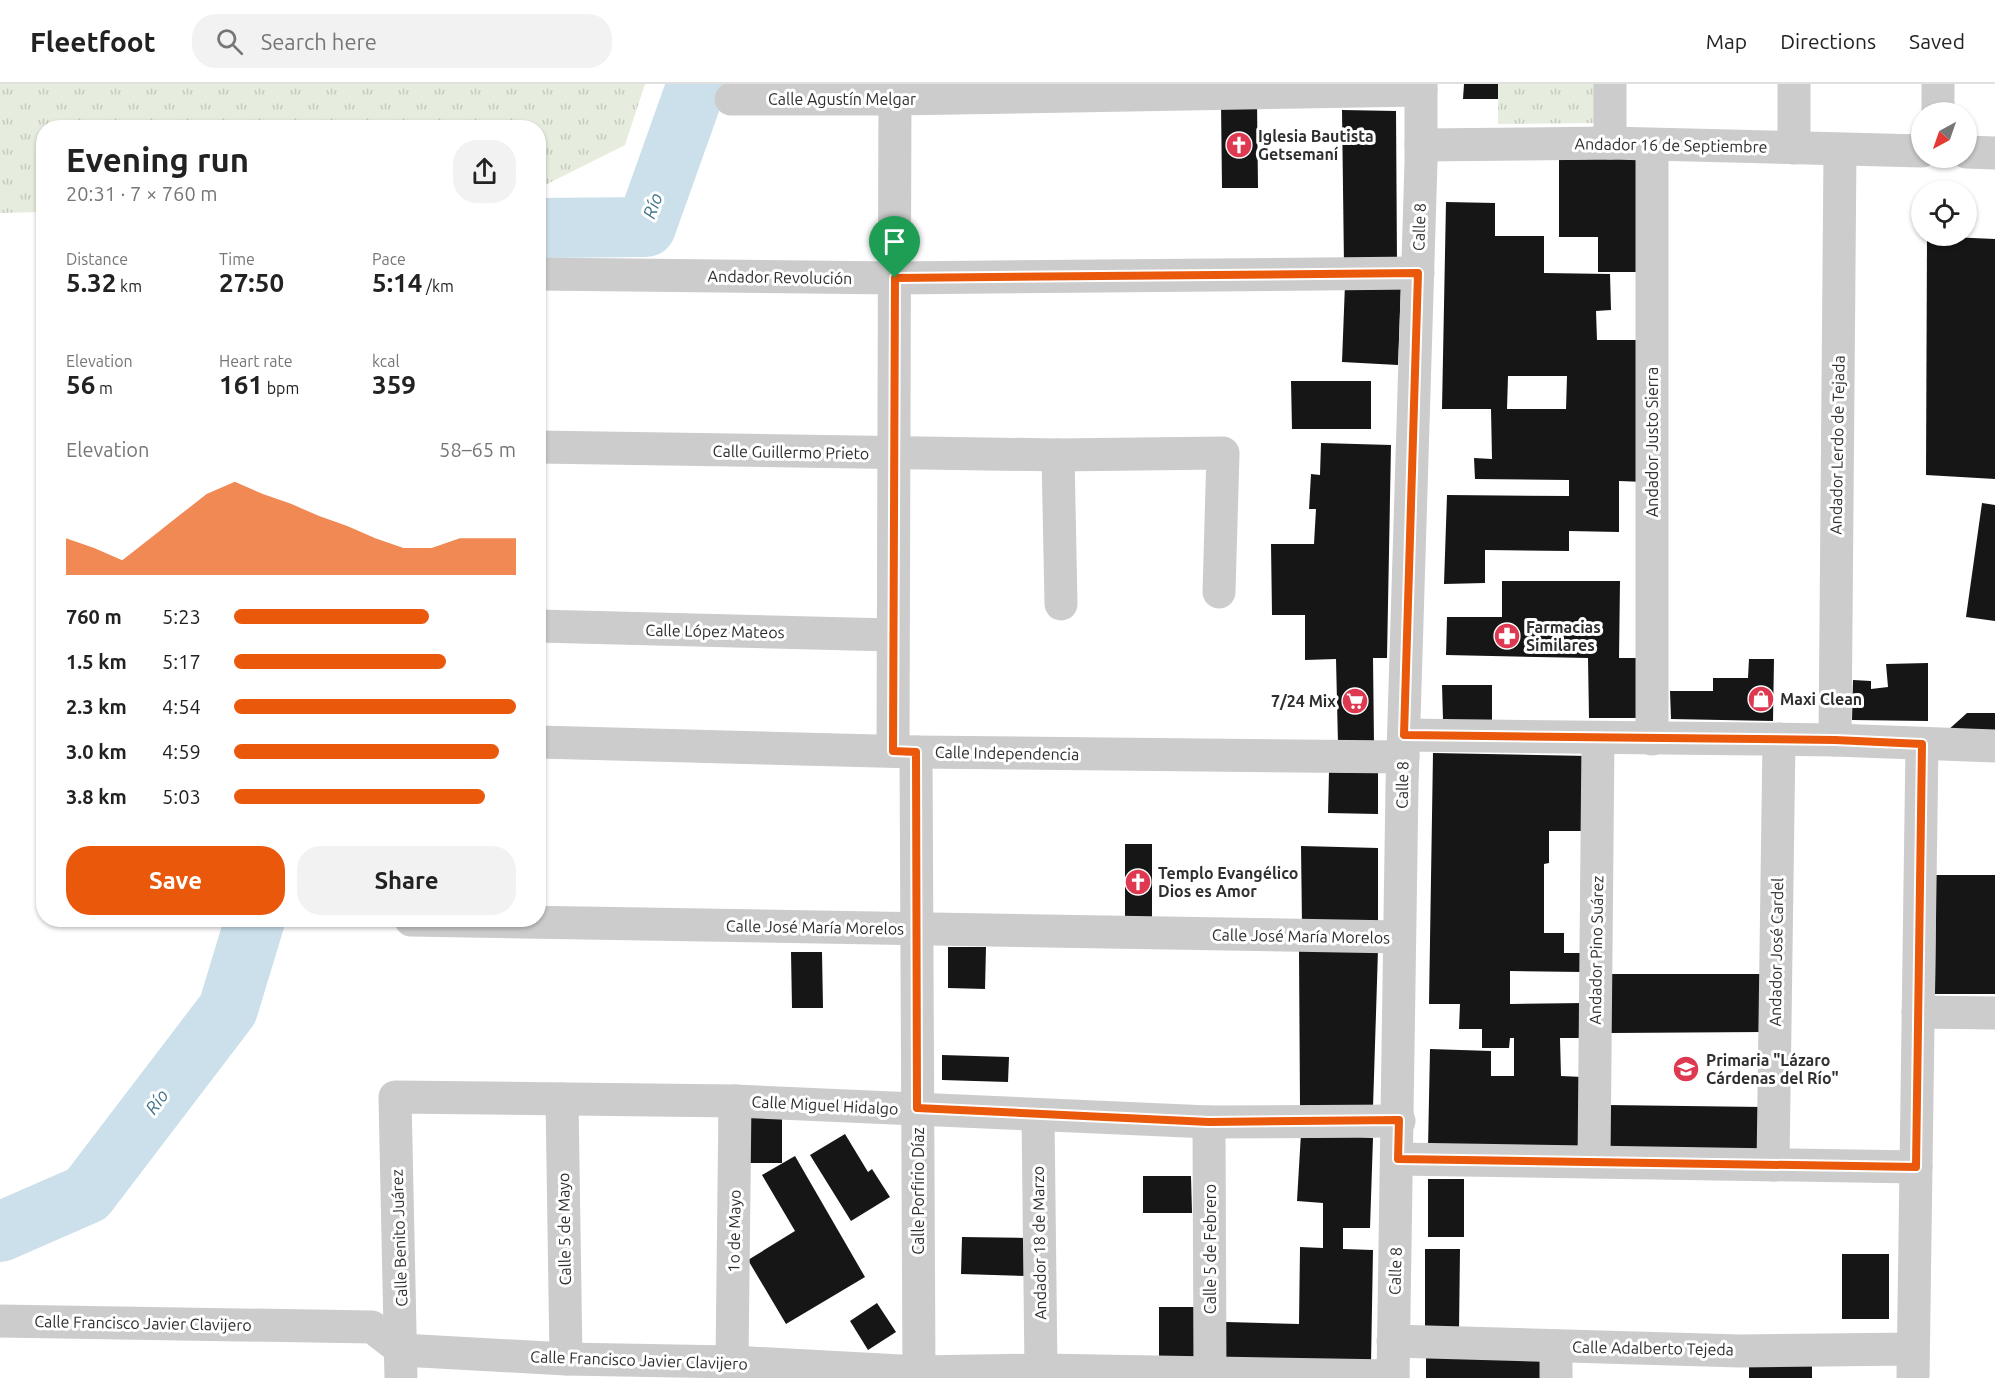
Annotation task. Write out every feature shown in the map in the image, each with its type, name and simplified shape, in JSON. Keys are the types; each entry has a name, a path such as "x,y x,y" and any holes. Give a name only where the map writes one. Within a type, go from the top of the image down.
{"street":[{"path":"1610,143 1611,84"},
{"path":"1794,84 1794,148"},
{"path":"1938,84 1938,102"},
{"name":"Calle Agustín Melgar","path":"731,99 895,92 1421,87"},
{"name":"Calle 8","path":"1393,1377 1404,746 1421,87"},
{"name":"Calle Porfirio Díaz","path":"895,92 891,635 905,752 919,929 917,1108 919,1375"},
{"name":"Andador 16 de Septiembre","path":"1421,145 1610,143 1911,151"},
{"name":"Andador Justo Sierra","path":"1652,145 1652,739"},
{"name":"Andador Lerdo de Tejada","path":"1835,740 1840,150"},
{"path":"1977,152 1995,153"},
{"name":"Andador Revolución","path":"546,274 895,278 1418,273"},
{"name":"Calle Guillermo Prieto","path":"546,447 893,454 1223,453 1218,592"},
{"path":"1058,455 1061,603"},
{"name":"Calle López Mateos","path":"546,626 891,635"},
{"name":"Calle Independencia","path":"546,742 905,752 1404,746 1598,738 1835,740 1995,746"},
{"name":"Andador Pino Suárez","path":"1593,1162 1598,738"},
{"name":"Andador José Cardel","path":"1773,1165 1779,739"},
{"path":"1913,1364 1922,744"},
{"name":"Calle José María Morelos","path":"546,922 1400,937"},
{"path":"1918,1012 1995,1012"},
{"name":"Calle Miguel Hidalgo","path":"395,1097 735,1101 1209,1122 1399,1120"},
{"name":"Calle Benito Juárez","path":"395,1097 402,1364"},
{"name":"Calle 5 de Mayo","path":"562,1098 566,1359"},
{"name":"1o de Mayo","path":"732,1362 735,1101"},
{"name":"Andador 18 de Marzo","path":"1038,1116 1041,1370"},
{"name":"Calle 5 de Febrero","path":"1209,1122 1210,1375"},
{"path":"1398,1159 1916,1167"},
{"name":"Calle Francisco Javier Clavijero","path":"0,1321 372,1327 402,1364 566,1359 732,1362 919,1375 1041,1370 1393,1377"},
{"name":"Calle Adalberto Tejeda","path":"1393,1341 1556,1362 1913,1364"}],"green space":[{"path":"0,84 645,84 625,145 546,184 546,120 36,120 36,212 0,213"},
{"path":"1498,84 1599,84 1599,123 1498,124"}],"building":[{"path":"1464,84 1498,84 1498,99 1463,99"},
{"name":"Iglesia Bautista Getsemaní","path":"1221,102 1257,102 1258,188 1222,188"},
{"path":"1342,110 1396,111 1397,264 1344,265"},
{"path":"1644,158 1645,272 1598,272 1598,237 1559,237 1559,160"},
{"path":"1446,202 1495,203 1495,236 1544,236 1544,273 1610,274 1611,310 1596,311 1597,340 1644,340 1645,482 1619,481 1619,532 1569,531 1569,551 1485,550 1485,583 1444,584 1447,495 1569,496 1569,480 1475,479 1474,458 1492,459 1491,409 1442,409","holes":["1508,376 1567,376 1566,409 1507,409"]},
{"path":"1977,238 1995,239 1995,479 1926,475 1927,246 1977,246"},
{"path":"1345,284 1401,286 1398,365 1342,362"},
{"path":"1291,381 1371,381 1371,429 1292,429"},
{"path":"1321,443 1391,445 1387,658 1373,658 1374,744 1338,744 1336,659 1305,660 1305,615 1272,615 1271,544 1314,544 1316,509 1309,509 1311,474 1320,475"},
{"path":"1982,503 1995,505 1995,621 1966,617"},
{"path":"1502,581 1620,581 1619,658 1639,658 1639,718 1589,718 1588,658 1446,655 1447,617 1502,617"},
{"path":"1749,659 1774,659 1773,721 1671,719 1670,691 1713,691 1713,678 1748,678"},
{"path":"1928,663 1928,721 1852,720 1853,680 1871,681 1871,689 1888,687 1886,664"},
{"path":"1442,685 1492,685 1492,720 1443,720"},
{"path":"1967,713 1995,713 1995,737 1947,731"},
{"path":"1433,753 1589,756 1588,831 1549,831 1549,863 1544,864 1544,933 1564,933 1564,953 1583,953 1583,972 1510,971 1510,1004 1585,1003 1585,1038 1560,1038 1561,1076 1583,1077 1583,1151 1428,1148 1430,1049 1491,1051 1491,1076 1514,1076 1514,1038 1510,1038 1509,1048 1482,1048 1482,1029 1459,1029 1460,1004 1429,1004"},
{"path":"1329,772 1378,773 1378,814 1328,813"},
{"name":"Templo Evangélico Dios es Amor","path":"1125,844 1152,844 1152,920 1125,920"},
{"path":"1301,846 1378,848 1378,925 1302,925"},
{"path":"1936,875 1995,875 1995,994 1935,994"},
{"path":"948,947 986,947 985,989 948,988"},
{"path":"1299,950 1378,950 1373,1108 1300,1106"},
{"path":"791,952 822,952 823,1008 792,1008"},
{"path":"1610,974 1764,974 1764,1032 1610,1033"},
{"path":"942,1055 1009,1057 1008,1082 942,1080"},
{"path":"1608,1105 1763,1107 1763,1153 1608,1150"},
{"path":"750,1115 782,1116 782,1163 749,1163"},
{"path":"1301,1133 1373,1138 1370,1228 1343,1228 1343,1249 1373,1250 1371,1364 1225,1361 1226,1322 1299,1324 1300,1247 1323,1248 1323,1203 1297,1201"},
{"path":"845,1134 868,1172 872,1169 890,1197 851,1221 810,1155"},
{"path":"795,1156 865,1277 786,1324 748,1260 795,1231 762,1175"},
{"path":"1143,1176 1191,1176 1192,1213 1143,1213"},
{"path":"1428,1179 1464,1179 1464,1237 1428,1237"},
{"path":"962,1237 1027,1238 1026,1276 961,1274"},
{"path":"1425,1249 1460,1249 1459,1331 1425,1331"},
{"path":"1842,1254 1889,1254 1889,1319 1842,1319"},
{"path":"877,1303 896,1332 868,1350 850,1321"},
{"path":"1159,1307 1197,1307 1197,1363 1159,1363"},
{"path":"1426,1354 1546,1357 1546,1378 1426,1378"},
{"path":"1749,1358 1812,1359 1812,1378 1749,1378"}],"waterway":[{"name":"Río","path":"546,228 646,227 697,84"},
{"name":"Río","path":"0,1232 87,1194 228,1009 253,927"}],"place":[{"name":"Iglesia Bautista Getsemaní","path":"1239,145"},
{"name":"Farmacias Similares","path":"1507,636"},
{"name":"Maxi Clean","path":"1761,699"},
{"name":"7/24 Mix","path":"1355,701"},
{"name":"Templo Evangélico Dios es Amor","path":"1138,882"},
{"name":"Primaria \"Lázaro Cárdenas del Río\"","path":"1686,1069"}],"route":[{"path":"1418,273 1404,735 1835,740 1922,744 1916,1167 1398,1159 1399,1120 1209,1122 1038,1116 917,1108 919,929 916,752 893,751 891,635 895,278 1418,273"}]}
